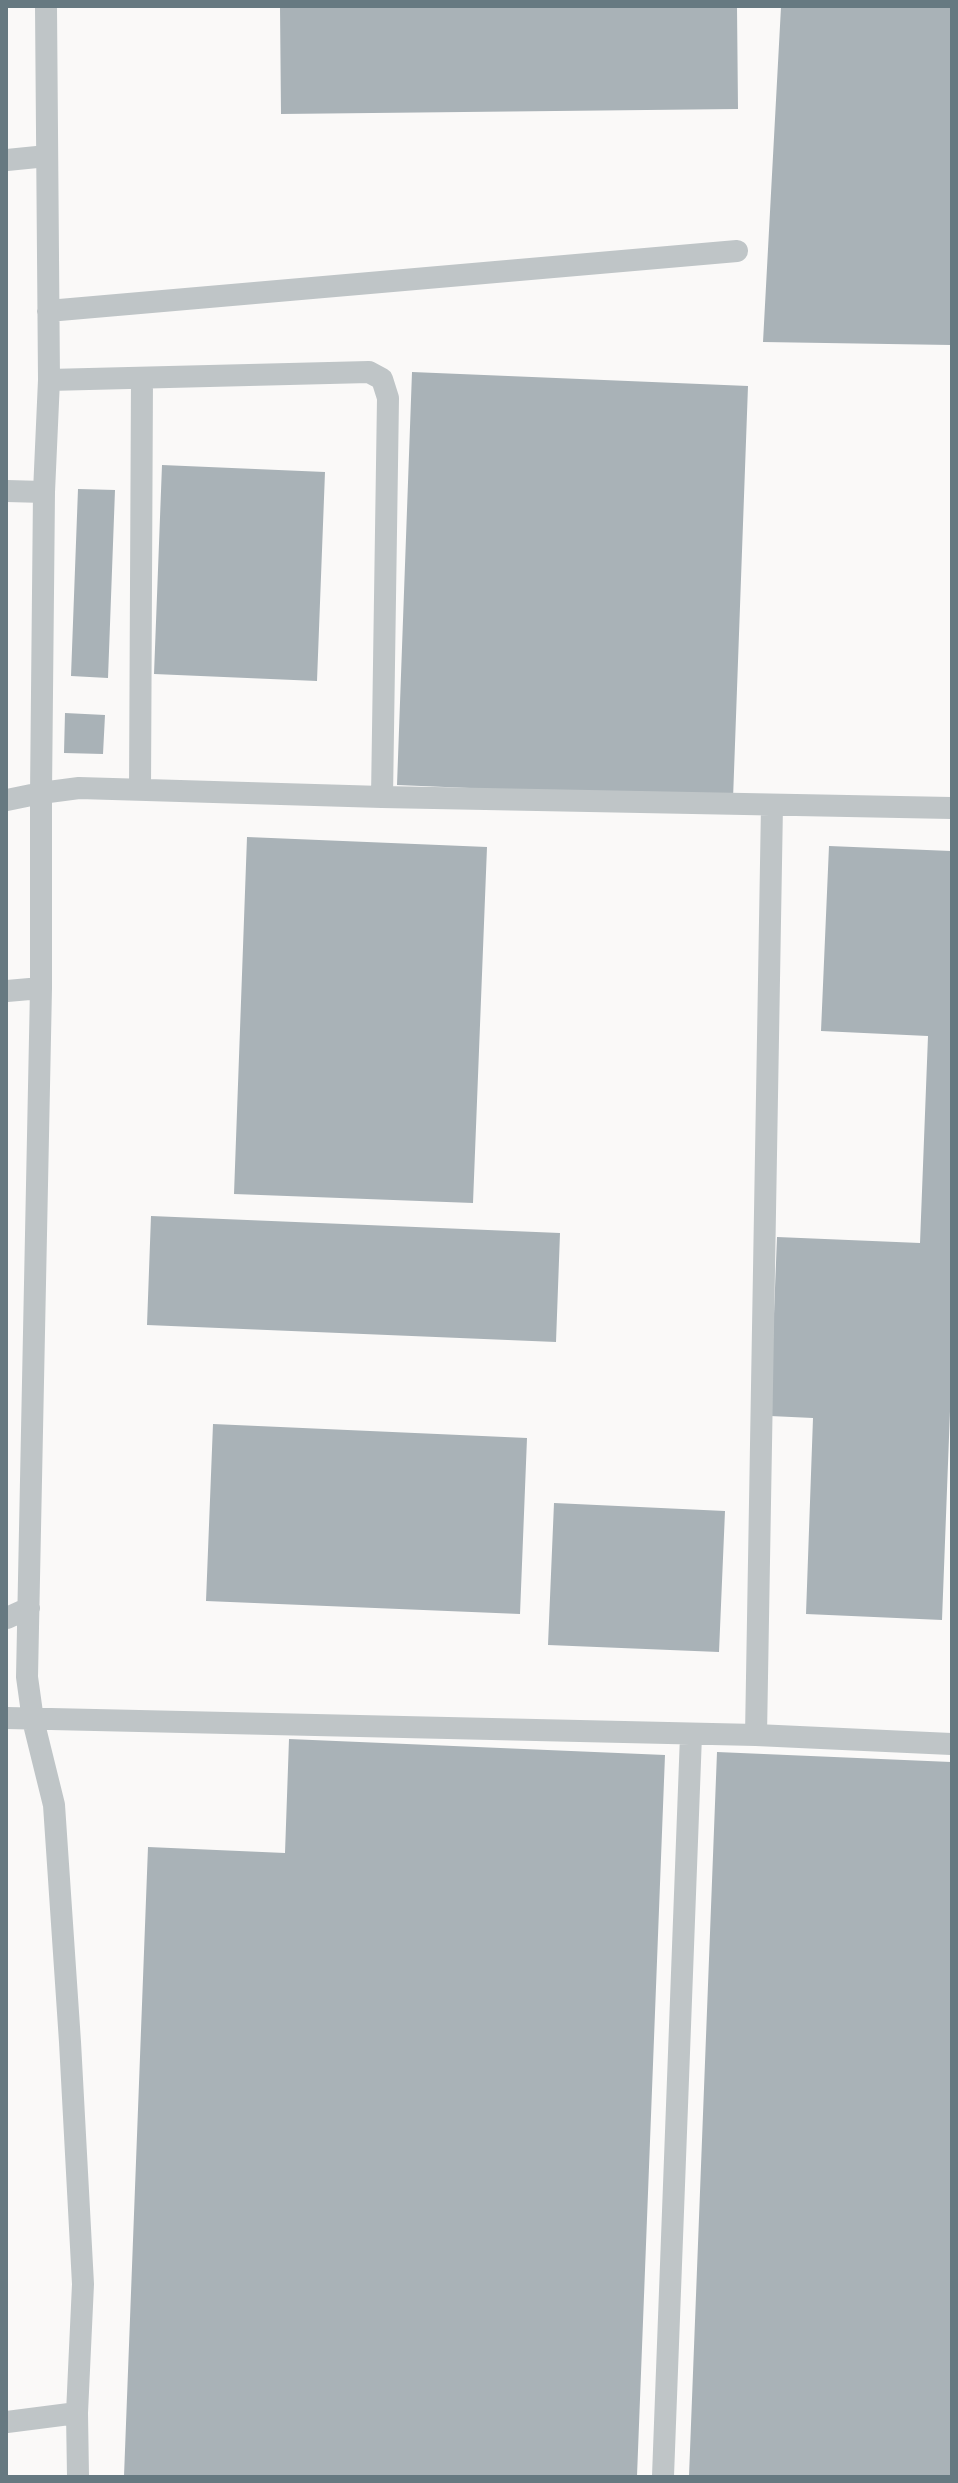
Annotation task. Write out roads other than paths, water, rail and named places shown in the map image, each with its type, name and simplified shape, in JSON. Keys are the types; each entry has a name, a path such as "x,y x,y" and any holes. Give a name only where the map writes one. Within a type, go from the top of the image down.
{"street":[{"path":"46,7 49,380 44,492 40,793 41,988 27,1677 33,1720 54,1805 70,2042 83,2284 77,2413 78,2476"},
{"path":"7,160 47,156"},
{"path":"48,311 737,251"},
{"path":"49,380 370,372 382,379 388,398 382,797"},
{"path":"140,789 142,378"},
{"path":"7,491 44,492"},
{"path":"7,800 40,793 79,788 382,797 951,808"},
{"path":"756,1735 772,805"},
{"path":"7,991 41,988"},
{"path":"7,1618 29,1608"},
{"path":"7,1718 33,1720 691,1735 756,1735 951,1744"},
{"path":"663,2476 691,1735"},
{"path":"7,2422 77,2413"}]}
